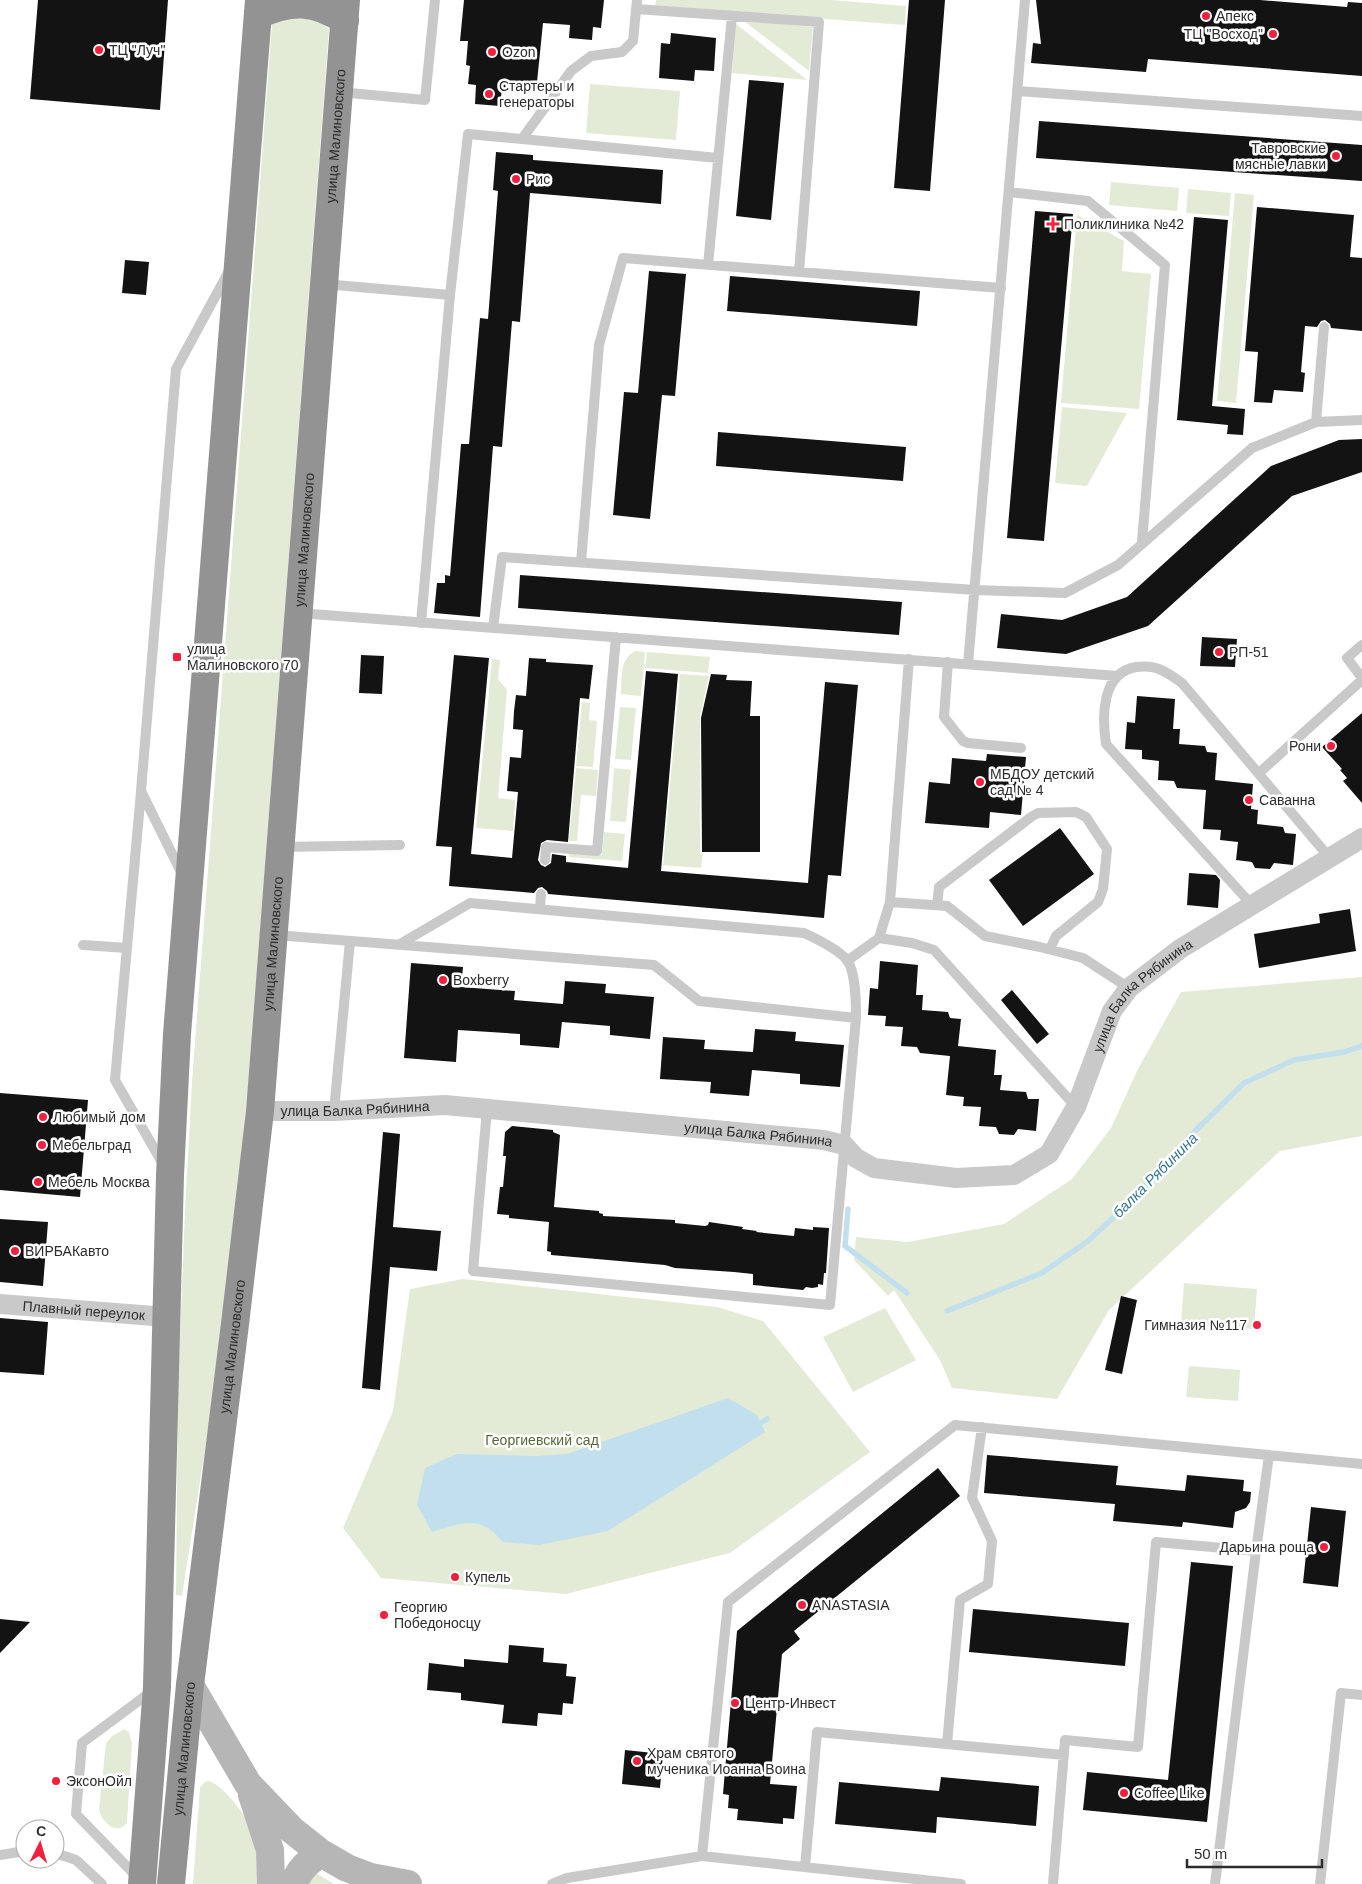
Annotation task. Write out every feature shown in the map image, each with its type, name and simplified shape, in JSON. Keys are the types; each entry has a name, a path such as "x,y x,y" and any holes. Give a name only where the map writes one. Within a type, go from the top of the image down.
{"highway":[{"path":"141,1883 157,1687 170,1175 177,1034 259,8 274,8 290,3 304,3 334,12 346,10"},
{"name":"улица Малиновского","path":"171,1884 190,1685 236,1324 260,1111 346,10"}],"main road":[{"path":"190,1685 248,1784 262,1820 270,1850 271,1884"},
{"path":"248,1784 292,1830 320,1853 347,1868 371,1877 408,1884"},
{"path":"294,1884 297,1876 306,1864 320,1853"}],"street":[{"name":"улица Балка Рябинина","path":"260,1111 334,1111 428,1105 487,1109 824,1140 844,1145 856,1158 874,1168 956,1178 1014,1175 1049,1154 1076,1107 1112,1011 1130,988 1180,949 1362,838"},
{"name":"Плавный переулок","path":"0,1304 167,1317"}],"lane":[{"path":"339,92 425,100 435,0"},
{"path":"968,664 1025,0"},
{"path":"522,139 571,71 591,56 622,52 633,41 636,4 732,16 819,22 799,272"},
{"path":"708,265 732,16"},
{"path":"1018,91 1362,116"},
{"path":"421,623 450,295 468,134 718,158"},
{"path":"1009,192 1088,201 1165,264 1142,542"},
{"path":"170,1175 115,1080 176,369 239,253"},
{"path":"581,562 599,345 623,258 1000,288"},
{"path":"324,284 450,295"},
{"path":"1316,422 1324,328"},
{"path":"493,628 502,557 975,590 1065,593 1118,564 1252,448 1316,422 1362,420"},
{"path":"298,613 1118,676"},
{"path":"545,860 546,847 597,851 616,637"},
{"path":"1258,773 1362,679 1347,658 1362,645"},
{"path":"847,960 879,938 890,902 910,659"},
{"path":"948,662 944,717 960,738 968,743 1021,748"},
{"path":"1252,905 1106,744 1103,724 1106,697 1111,684 1128,669 1144,666 1159,669 1182,683 1329,857"},
{"path":"141,791 189,888"},
{"path":"937,905 939,887 1031,817 1038,813 1076,812 1086,817 1107,849 1103,889 1098,902 1056,936 1050,949"},
{"path":"280,847 400,845"},
{"path":"540,908 541,894"},
{"path":"400,944 470,902 804,933 827,945 847,960 856,988 856,1018 830,1305 473,1271 487,1109"},
{"path":"890,902 947,906 985,936 1050,949 1083,958 1130,988"},
{"path":"273,935 654,965 698,1001 856,1018"},
{"path":"879,938 912,943 934,950 1076,1107"},
{"path":"334,1111 350,940"},
{"path":"82,945 127,948"},
{"path":"702,1856 728,1602 955,1424 1362,1464"},
{"path":"947,1744 960,1600 988,1584 992,1541 972,1498 982,1427"},
{"path":"1215,1884 1269,1455"},
{"path":"1052,1884 1065,1740 1138,1747 1156,1542 1256,1551"},
{"path":"141,1883 76,1814 82,1744 157,1687"},
{"path":"1320,1884 1341,1693 1362,1695"},
{"path":"806,1867 817,1732 1064,1755"},
{"path":"0,1855 15,1853"},
{"path":"65,1856 76,1860 102,1884"},
{"path":"552,1884 567,1878 702,1856 961,1884"}],"green space":[{"path":"656,0 830,0 906,6 905,25 655,6"},
{"path":"288,13 322,21 329,30 248,1089 210,1418 182,1596 176,1595 178,1388 192,1082 272,24"},
{"path":"744,21 813,27 809,71"},
{"path":"736,24 807,80 732,73"},
{"path":"590,84 680,91 676,140 586,133"},
{"path":"1111,182 1179,188 1177,211 1109,205"},
{"path":"1188,189 1231,193 1229,216 1186,213"},
{"path":"1235,193 1254,195 1236,403 1217,401"},
{"path":"1077,215 1124,241 1122,271 1151,274 1139,409 1061,403"},
{"path":"1062,407 1127,413 1087,486 1055,483"},
{"path":"636,651 645,652 641,696 621,694 624,664 627,658"},
{"path":"647,652 710,657 708,673 645,668"},
{"path":"492,659 500,660 498,679 507,690 498,798 515,800 513,831 476,828"},
{"path":"680,674 709,676 700,716 700,853 703,854 701,868 663,865"},
{"path":"582,702 590,703 589,720 597,721 593,767 576,766"},
{"path":"620,707 636,708 631,760 615,759"},
{"path":"576,768 598,770 596,796 581,795 577,841 569,841"},
{"path":"614,768 631,770 626,822 610,821"},
{"path":"604,832 625,834 622,861 570,857 568,852 602,855"},
{"path":"1362,977 1362,1136 1280,1151 1109,1310 1057,1399 952,1388 940,1360 894,1290 888,1296 854,1260 856,1237 908,1242 1004,1224 1072,1179 1111,1128 1138,1069 1181,992"},
{"name":"Георгиевский сад","path":"463,1279 717,1307 763,1321 870,1452 730,1553 566,1594 381,1578 343,1528 393,1411 410,1289"},
{"path":"1184,1283 1257,1289 1254,1329 1181,1324"},
{"path":"885,1308 916,1360 853,1392 823,1337"},
{"path":"1189,1366 1240,1370 1238,1401 1186,1397"},
{"path":"124,1729 129,1732 132,1744 127,1823 123,1827 114,1828 106,1823 99,1809 106,1743 112,1736"},
{"path":"209,1781 222,1789 243,1814 253,1830 259,1848 263,1884 193,1884 200,1787"},
{"path":"313,1871 334,1884 306,1884"}],"water":[{"path":"728,1398 757,1415 765,1432 608,1531 539,1545 503,1542 486,1527 478,1524 462,1524 432,1532 417,1505 425,1468 457,1454 536,1456 567,1454"}],"building":[{"name":"ТЦ \"Луч\"","path":"38,0 168,0 160,110 30,99"},
{"path":"464,0 604,0 601,28 593,27 592,40 569,38 570,25 543,23 536,92 502,88 500,106 475,104 476,85 468,84 470,66 466,65 468,41 460,41"},
{"path":"909,0 945,0 930,191 894,188"},
{"path":"1036,0 1260,0 1347,7 1348,2 1362,3 1362,76 1148,59 1146,72 1031,63 1033,43 1041,44"},
{"path":"671,33 716,38 714,71 695,70 694,81 659,78 661,43 670,44"},
{"path":"749,80 784,83 771,220 736,216"},
{"path":"1039,121 1362,145 1362,181 1036,158"},
{"path":"496,152 533,155 533,160 663,170 661,204 530,193 520,322 512,321 502,447 493,446 480,617 434,613 437,583 445,583 445,575 450,576 461,444 469,444 480,318 488,319 498,191 493,190"},
{"path":"1257,207 1354,215 1350,257 1362,258 1362,331 1331,328 1330,324 1325,320 1321,321 1317,327 1305,326 1301,372 1305,373 1303,392 1274,390 1272,403 1254,402 1258,352 1245,351"},
{"path":"1035,211 1073,214 1044,541 1007,538"},
{"path":"1194,217 1228,220 1212,406 1245,409 1243,435 1227,434 1228,425 1177,420"},
{"path":"125,260 149,262 146,295 122,293"},
{"path":"649,271 686,274 675,396 662,395 650,519 613,515 624,392 638,393"},
{"path":"730,276 920,291 917,326 727,311"},
{"path":"718,432 906,447 903,481 716,466"},
{"path":"1362,439 1362,472 1292,496 1148,626 1066,654 997,648 1001,614 1062,620 1127,597 1271,466 1339,440"},
{"path":"520,575 902,602 899,635 518,608"},
{"name":"РП-51","path":"1202,637 1237,639 1235,667 1200,666"},
{"path":"361,655 384,656 382,694 359,693"},
{"path":"454,655 489,658 471,854 512,858 518,792 507,791 510,757 521,758 523,730 513,729 514,711 516,695 526,696 529,658 546,659 546,662 593,665 589,699 580,698 568,842 547,840 541,843 538,860 545,867 551,863 552,854 566,856 566,862 628,868 646,671 678,674 661,871 808,883 825,682 858,685 841,876 828,875 824,918 548,894 542,887 538,888 534,893 449,886 452,847 436,846"},
{"path":"711,674 727,675 726,680 752,681 750,716 760,716 760,852 702,852 701,718"},
{"path":"1137,696 1175,699 1173,729 1180,729 1179,744 1205,746 1207,752 1217,753 1215,780 1253,784 1251,809 1258,810 1257,824 1283,827 1285,833 1296,834 1293,865 1274,863 1270,869 1255,868 1252,862 1236,860 1238,842 1220,840 1221,830 1203,829 1206,790 1177,788 1174,781 1158,780 1159,761 1142,759 1142,750 1125,749 1127,722 1135,723"},
{"path":"1362,713 1362,803 1343,781 1347,778 1340,770 1342,769 1322,747"},
{"path":"987,754 1026,757 1021,815 990,812 989,828 925,823 929,782 950,784 952,758 986,761"},
{"path":"1060,828 1094,874 1023,926 989,880"},
{"path":"1189,873 1216,875 1220,880 1218,908 1187,905"},
{"path":"1350,909 1356,951 1259,968 1254,934 1320,923 1319,914"},
{"path":"880,961 918,965 916,995 923,995 922,1010 948,1012 950,1018 961,1019 958,1046 996,1050 994,1075 1002,1075 1000,1090 1026,1092 1028,1099 1039,1099 1036,1131 1018,1129 1014,1135 999,1134 996,1127 979,1126 981,1107 963,1106 964,1097 946,1095 950,1056 920,1053 917,1047 901,1046 903,1027 885,1026 886,1016 868,1015 870,988 878,989"},
{"path":"411,963 463,967 461,987 515,991 514,1000 563,1004 565,981 606,984 605,993 654,997 650,1039 610,1035 610,1026 562,1022 559,1048 520,1045 520,1034 458,1030 456,1062 404,1058"},
{"path":"1012,990 1049,1034 1037,1044 1001,1000"},
{"path":"755,1029 796,1032 795,1041 844,1045 840,1087 800,1084 800,1074 752,1070 749,1096 710,1093 711,1082 660,1079 663,1037 705,1040 704,1049 753,1052"},
{"name":"Мебельград","path":"0,1093 88,1100 80,1197 0,1190"},
{"path":"512,1126 553,1130 553,1132 560,1135 554,1207 599,1211 603,1216 675,1220 675,1223 705,1226 709,1222 743,1227 742,1229 756,1232 794,1236 795,1228 813,1230 813,1227 829,1228 826,1273 824,1273 823,1285 818,1284 818,1287 812,1288 806,1287 803,1290 753,1285 753,1274 551,1255 551,1252 547,1251 549,1222 509,1218 509,1215 497,1214 500,1187 503,1187 506,1156 503,1156 505,1132"},
{"path":"383,1132 400,1134 393,1227 441,1231 437,1271 390,1267 380,1390 362,1388"},
{"path":"0,1219 48,1222 43,1286 0,1282"},
{"path":"1121,1296 1137,1300 1122,1374 1105,1370"},
{"path":"0,1318 48,1322 44,1375 0,1372"},
{"path":"987,1455 1118,1466 1116,1485 1185,1491 1187,1475 1244,1480 1243,1491 1251,1492 1250,1502 1246,1508 1235,1512 1233,1528 1183,1522 1182,1527 1113,1521 1115,1504 984,1493"},
{"path":"938,1468 960,1496 794,1631 800,1639 782,1654 770,1784 797,1786 794,1819 783,1818 783,1824 737,1820 738,1809 728,1808 729,1795 723,1794 737,1631"},
{"name":"Дарьина роща","path":"1311,1507 1346,1511 1338,1587 1303,1583"},
{"path":"1191,1562 1233,1566 1207,1822 1083,1810 1087,1772 1168,1780"},
{"path":"973,1609 1129,1623 1125,1666 969,1652"},
{"path":"0,1619 30,1622 0,1653"},
{"path":"509,1645 544,1648 543,1662 567,1664 566,1676 576,1677 573,1704 563,1703 562,1715 538,1713 537,1726 502,1723 504,1705 461,1700 461,1693 427,1690 429,1663 464,1667 464,1659 508,1663"},
{"path":"625,1750 663,1754 660,1788 622,1784"},
{"path":"941,1777 1039,1786 1036,1826 937,1817 936,1833 835,1824 839,1782 939,1791"}],"waterway":[{"name":"балка Рябинина","path":"947,1311 1042,1273 1088,1241 1143,1190 1190,1136 1244,1083 1294,1060 1344,1052 1362,1046"},
{"path":"848,1209 845,1246 907,1293"},
{"name":"балка Рябинина","path":"761,1423 767,1419"}],"place":[{"name":"Апекс","path":"1206,16"},
{"name":"ТЦ \"Восход\"","path":"1273,34"},
{"name":"ТЦ \"Луч\"","path":"99,50"},
{"name":"Ozon","path":"492,52"},
{"name":"Стартеры и генераторы","path":"489,94"},
{"name":"Тавровские мясные лавки","path":"1336,156"},
{"name":"Рис","path":"516,179"},
{"name":"Поликлиника №42","path":"1053,224"},
{"name":"РП-51","path":"1219,652"},
{"name":"улица Малиновского 70","path":"177,657"},
{"name":"Рони","path":"1331,746"},
{"name":"МБДОУ детский сад № 4","path":"980,782"},
{"name":"Саванна","path":"1249,800"},
{"name":"Boxberry","path":"443,980"},
{"name":"Любимый дом","path":"43,1117"},
{"name":"Мебельград","path":"42,1145"},
{"name":"Мебель Москва","path":"38,1182"},
{"name":"ВИРБАКавто","path":"15,1251"},
{"name":"Гимназия №117","path":"1257,1325"},
{"name":"Дарьина роща","path":"1324,1547"},
{"name":"Купель","path":"455,1577"},
{"name":"ANASTASIA","path":"802,1605"},
{"name":"Георгию Победоносцу","path":"384,1615"},
{"name":"Центр-Инвест","path":"735,1703"},
{"name":"Храм святого мученика Иоанна Воина","path":"637,1761"},
{"name":"ЭксонОйл","path":"56,1781"},
{"name":"Coffee Like","path":"1124,1793"}]}
